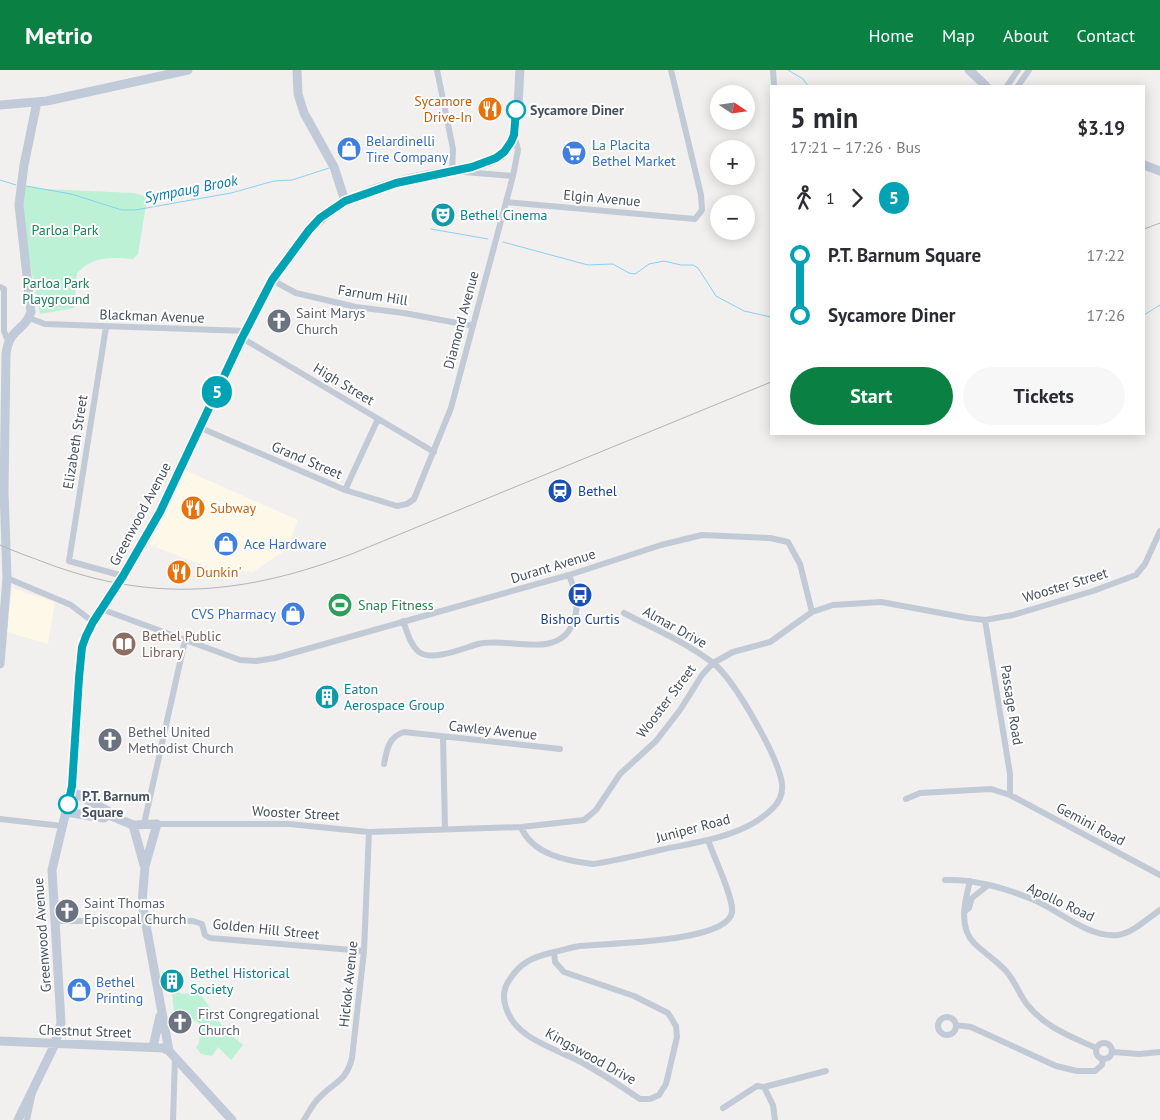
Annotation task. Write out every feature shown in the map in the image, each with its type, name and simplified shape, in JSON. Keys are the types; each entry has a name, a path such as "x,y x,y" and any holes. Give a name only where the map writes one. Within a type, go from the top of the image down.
{"main road":[{"path":"0,105 37,102 188,70"},
{"path":"297,70 298,94 304,114 334,167 345,201"},
{"name":"Greenwood Avenue","path":"18,1120 56,1044 61,1010 52,870 71,791 82,647 93,622 123,576 160,512 272,280 309,230 320,218 345,201 396,183 472,167 496,158 504,152 514,135 520,70"},
{"path":"969,70 985,85"},
{"path":"0,664 8,578 2,491 3,368 8,341 15,330 29,318 31,297 20,205 24,165 37,102"},
{"path":"1145,165 1159,171"},
{"path":"71,791 108,810 109,815 133,825 145,866"},
{"path":"66,812 104,818 109,815"},
{"path":"156,824 145,866 142,903 160,1010 172,1054 227,1118"},
{"name":"Wooster Street","path":"133,825 156,824"},
{"path":"153,1047 160,1010"},
{"name":"Chestnut Street","path":"0,1042 153,1047 172,1054"}],"street":[{"path":"437,70 453,148 452,171 513,176"},
{"name":"Elgin Avenue","path":"506,202 695,219 702,210 700,195 671,70"},
{"path":"773,70 774,85"},
{"path":"1008,85 1018,70"},
{"path":"1019,85 1029,70"},
{"name":"Diamond Avenue","path":"407,504 414,499 451,408 513,176 518,150 514,135"},
{"name":"Farnum Hill","path":"272,280 296,293 356,307 404,313 473,326"},
{"path":"0,288 4,289 4,331 8,341"},
{"name":"Blackman Avenue","path":"29,318 45,324 244,335"},
{"name":"Elizabeth Street","path":"106,327 69,561 123,576"},
{"name":"High Street","path":"244,335 434,452"},
{"path":"345,490 378,419"},
{"name":"Grand Street","path":"201,428 345,490 397,506 407,504"},
{"name":"Wooster Street","path":"156,824 289,824 369,832 521,827 574,822 590,816 620,774 656,741 680,710 702,675 713,663 732,653 770,642 812,612 833,605 881,602 985,620 1013,615 1093,591 1136,575 1145,564 1160,531"},
{"name":"Durant Avenue","path":"185,640 240,660 256,661 275,658 569,575 661,545 702,535 770,538 788,542 794,549 800,564 812,612"},
{"path":"403,621 412,643 419,652 426,655 457,651 480,644 496,642 537,645 551,644 565,636 572,625 577,611 577,596 569,575"},
{"path":"8,578 71,605 93,622"},
{"path":"102,609 185,640 144,824"},
{"name":"Almar Drive","path":"624,613 667,634 713,663"},
{"name":"Passage Road","path":"985,620 1010,774 1010,795"},
{"name":"Juniper Road","path":"521,827 526,840 541,850 578,863 593,864 708,840 738,830 760,818 773,808 780,797 783,786 777,768 737,689 713,663"},
{"name":"Cawley Avenue","path":"384,764 388,748 396,734 404,732 560,749"},
{"path":"443,737 445,828"},
{"name":"Gemini Road","path":"906,799 920,793 990,789 1010,795 1160,875"},
{"path":"0,819 62,826"},
{"name":"Hickok Avenue","path":"304,1120 316,1101 340,1081 349,1067 357,1024 364,951 369,832"},
{"name":"Kingswood Drive","path":"554,952 556,962 564,972 634,996 668,1013 676,1026 677,1038 666,1084 659,1095 650,1099 640,1098 580,1061 545,1045 516,1026 511,1020 504,999 506,986 514,972 532,957 579,946 695,936 727,922 732,914 731,902 708,840"},
{"name":"Apollo Road","path":"945,880 970,881 1033,900 1100,934 1118,935 1128,932 1160,910"},
{"path":"970,881 963,906 965,911 965,927 971,939 1008,972 1032,1010 1052,1027 1096,1048"},
{"path":"965,911 972,898 987,886"},
{"path":"54,921 144,920"},
{"name":"Golden Hill Street","path":"144,920 198,922 204,926 205,935 210,938 364,951"},
{"path":"956,1025 971,1027 1062,1068 1095,1071 1102,1065 1103,1059"},
{"path":"1096,1048 1105,1042 1110,1044 1113,1052"},
{"path":"1096,1048 1097,1055 1103,1059"},
{"path":"1103,1059 1111,1056 1113,1052"},
{"path":"1113,1052 1139,1054 1160,1052"},
{"path":"172,1054 173,1120"},
{"path":"722,1108 757,1086 764,1087 826,1071"},
{"path":"764,1087 774,1105 775,1120"},
{"path":"27,1120 34,1088"}],"shaded area":[{"path":"187,471 298,520 287,549 253,572 210,568 150,545"},
{"path":"12,588 55,602 48,644 7,632"}],"green space":[{"name":"Parloa Park","path":"25,187 45,189 134,193 147,199 138,254 133,259 103,259 83,267 77,273 74,308 40,314 27,248 22,202"},
{"path":"172,990 183,994 192,992 201,995 223,1027 243,1045 231,1060 218,1047 212,1056 201,1054 196,1047 199,1043 201,1025 191,1018 174,1013"}],"waterway":[{"path":"788,70 803,79 807,85"},
{"name":"Sympaug Brook","path":"26,186 71,194 122,210 135,210 231,193 274,181 292,180 329,168"},
{"name":"Sympaug Brook","path":"0,180 16,185"},
{"name":"Sympaug Brook","path":"431,229 488,239"},
{"name":"Sympaug Brook","path":"503,242 588,265 613,264 629,273 635,274 649,264 664,261 681,265 693,265 698,268 716,296 744,311 770,317"},
{"name":"Sympaug Brook","path":"1145,314 1160,305"}],"railway":[{"path":"1145,229 1160,223"},
{"path":"0,545 86,576 163,589 201,589 276,578 354,553 770,382"}],"bus line":[{"name":"5","path":"68,804 72,786 82,647 86,636 160,512 242,338 272,280 297,244 320,218 345,201 396,183 426,175 472,167 496,158 504,152 514,135 516,110"}],"place":[{"name":"Sycamore Drive-In","path":"490,109"},
{"name":"Sycamore Diner","path":"516,110"},
{"name":"Belardinelli Tire Company","path":"349,149"},
{"name":"La Placita Bethel Market","path":"574,153"},
{"name":"Bethel Cinema","path":"443,215"},
{"name":"Saint Marys Church","path":"279,321"},
{"name":"Bethel","path":"560,491"},
{"name":"Subway","path":"193,508"},
{"name":"Ace Hardware","path":"226,544"},
{"name":"Dunkin'","path":"179,572"},
{"name":"Bishop Curtis","path":"580,595"},
{"name":"Snap Fitness","path":"340,605"},
{"name":"CVS Pharmacy","path":"293,614"},
{"name":"Bethel Public Library","path":"124,644"},
{"name":"Eaton Aerospace Group","path":"327,697"},
{"name":"Bethel United Methodist Church","path":"110,740"},
{"name":"P.T. Barnum Square","path":"68,804"},
{"name":"Saint Thomas Episcopal Church","path":"67,911"},
{"name":"Bethel Historical Society","path":"172,981"},
{"name":"Bethel Printing","path":"79,990"},
{"name":"First Congregational Church","path":"180,1022"}],"park label":[{"name":"Parloa Park Playground","path":"56,292"}]}
